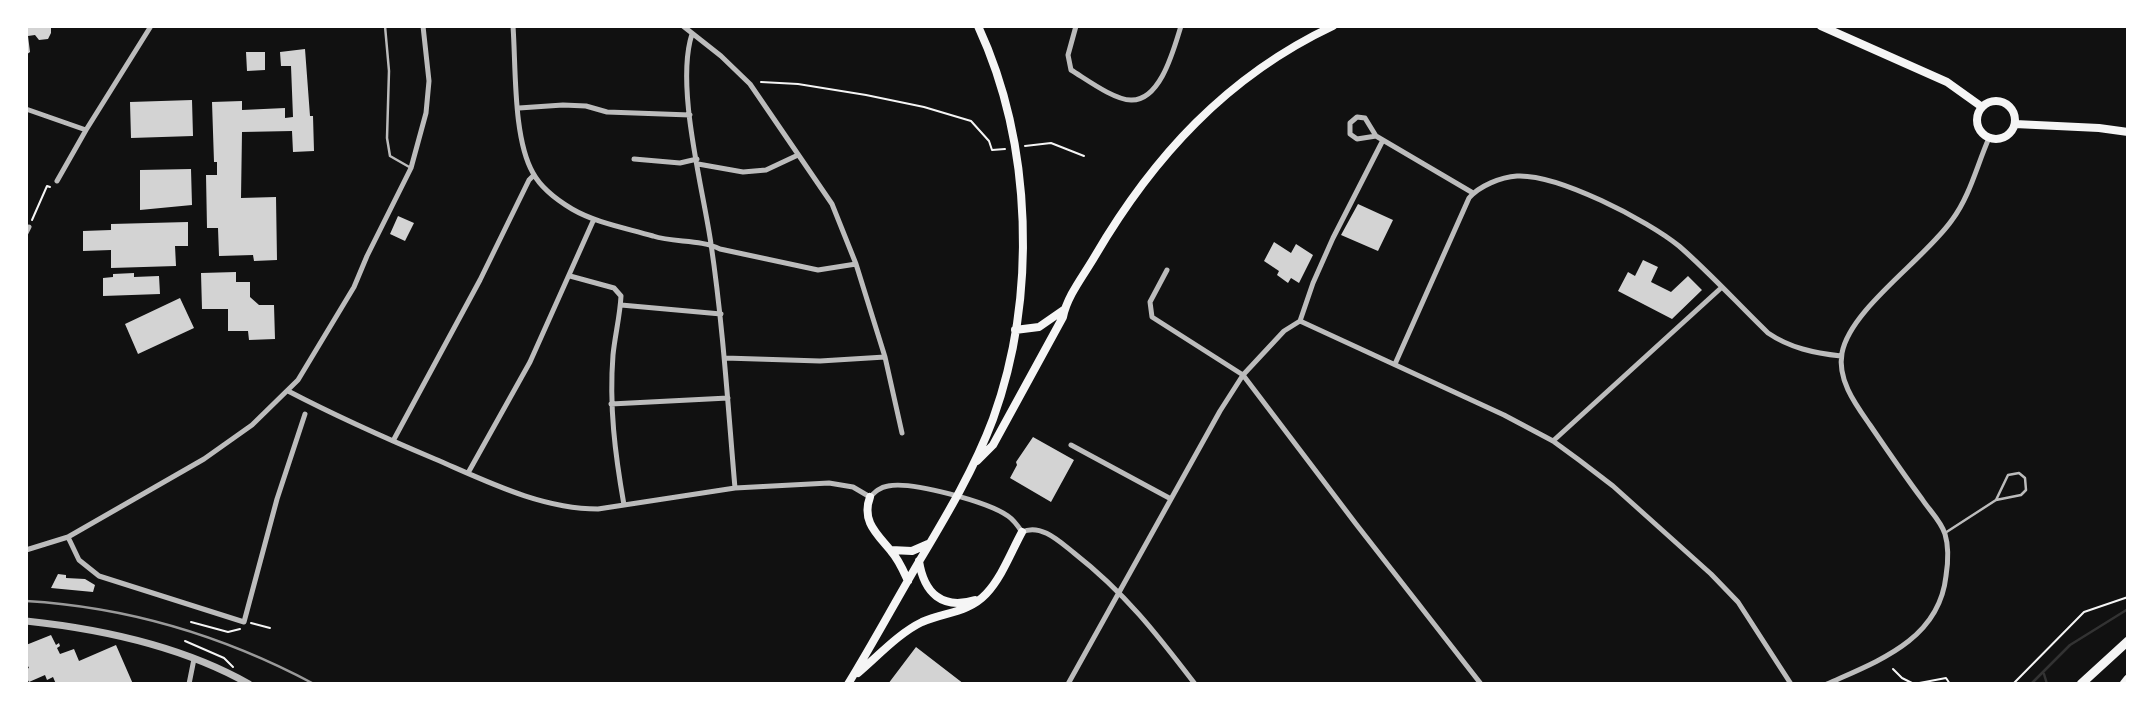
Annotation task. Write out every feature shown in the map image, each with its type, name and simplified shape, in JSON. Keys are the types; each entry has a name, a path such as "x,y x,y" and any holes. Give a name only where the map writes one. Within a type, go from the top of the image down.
{"highway":[{"path":"2081,684 2128,640"},
{"path":"2124,684 2128,678"}],"main road":[{"path":"849,682 930,544 972,465 1001,394 1015,330 1024,252 1021,197 1003,96 978,26"},
{"path":"972,465 993,445 1065,309 1138,188 1184,135 1234,88 1308,38 1333,26"},
{"path":"1821,26 1947,82 1982,107"},
{"path":"1992,101 2005,103 2014,111 2015,124 2006,137 1989,138 1983,135 1977,124 1978,112 1992,101"},
{"path":"2015,124 2128,132"},
{"path":"1015,330 1039,327 1065,309"},
{"path":"870,497 866,514 869,523 891,550 908,581"},
{"path":"849,682 912,628 933,618 962,611 982,598 996,581 1022,532"},
{"path":"891,550 912,551 930,544"},
{"path":"919,562 922,579 933,594 953,603 982,598"}],"street":[{"path":"57,181 151,26"},
{"path":"26,550 68,537 228,443 252,425 288,391 312,359 354,287 411,168 426,113 429,81 423,26"},
{"path":"513,26 522,141 534,176 555,198 594,219 658,238 711,244 720,249 818,270 856,264"},
{"path":"683,26 721,56 750,84 832,204 856,264 885,357 902,433"},
{"path":"1076,26 1068,55 1071,70 1106,91 1129,100 1135,100 1149,92 1163,76 1181,26"},
{"path":"692,34 686,51 690,115 721,314 735,488"},
{"path":"519,108 563,105 586,106 607,111 690,115"},
{"path":"26,109 86,130"},
{"path":"1376,136 1360,139 1353,137 1349,130 1350,123 1357,117 1366,118 1376,136 1473,193"},
{"path":"1828,684 1902,648 1916,637 1940,602 1947,565 1945,533 1853,400 1843,373 1841,356 1847,336 1858,318 1952,221 1989,138"},
{"path":"1068,684 1243,375 1284,331 1300,321 1332,240 1383,140"},
{"path":"634,159 680,163 697,161 743,172 766,170 798,155"},
{"path":"393,441 480,280 524,190 534,176"},
{"path":"1395,364 1473,193 1497,181 1525,176 1557,184 1626,212 1666,237 1768,333 1783,343 1815,353 1841,356"},
{"path":"468,473 530,362 594,219"},
{"path":"1167,270 1150,302 1152,317 1243,375 1481,684"},
{"path":"570,276 618,290 621,296 611,404 615,455 624,505"},
{"path":"1553,441 1721,288"},
{"path":"621,305 721,314"},
{"path":"1300,321 1504,415 1553,441 1613,486 1712,574 1738,602 1791,684"},
{"path":"725,358 820,361 885,357"},
{"path":"288,391 468,473 521,494 576,509 624,505 735,488 829,483 853,487 870,497 886,486 930,490 988,507 1007,515 1022,532 1031,529 1044,533 1092,567 1134,607 1195,684"},
{"path":"611,404 728,398"},
{"path":"68,537 79,560 99,576 244,622 277,499 305,415"},
{"path":"1071,445 1171,499"},
{"path":"26,621 127,638 194,659 246,682"},
{"path":"189,684 194,659"}],"lane":[{"path":"385,26 389,71 387,138 390,156 411,168"},
{"path":"1945,533 1996,500 2024,493 2027,486 2025,478 2016,473 2008,475 1996,500"}],"path":[{"path":"761,82 798,84 924,107 971,121 989,141 992,150 1051,143 1084,156"},
{"path":"27,230 47,186 50,187"},
{"path":"2013,684 2084,612 2128,597"},
{"path":"191,622 228,632 242,628 244,622 270,628"},
{"path":"185,641 224,658 246,682"},
{"path":"1893,669 1914,684 1947,678 1951,684"}],"building":[{"path":"26,26 51,26 51,33 48,39 39,40 35,35 28,36 30,52 26,55"},
{"path":"305,49 314,151 293,152 292,131 242,132 241,198 276,197 277,260 254,261 253,255 219,256 218,228 207,228 206,175 217,175 217,162 214,162 212,102 242,101 242,110 285,108 285,118 293,117 291,66 281,66 280,52"},
{"path":"246,52 265,52 265,70 247,71"},
{"path":"192,100 193,136 131,138 130,102"},
{"path":"191,169 192,205 140,210 140,170"},
{"path":"1358,204 1393,220 1378,251 1341,235"},
{"path":"398,216 414,223 405,241 390,234"},
{"path":"188,222 188,246 175,246 176,266 111,268 111,250 83,251 83,231 111,230 111,224"},
{"path":"1274,242 1291,253 1296,244 1313,255 1299,283 1291,278 1288,283 1277,275 1279,271 1264,261"},
{"path":"1643,260 1658,267 1651,282 1671,292 1688,276 1702,290 1672,319 1618,291 1628,272 1635,276"},
{"path":"236,272 236,282 250,282 250,297 259,305 274,305 275,339 249,340 248,331 228,331 228,309 202,309 201,273"},
{"path":"134,273 134,277 159,276 160,294 103,296 103,278 113,277 113,274"},
{"path":"180,298 194,328 138,354 125,324"},
{"path":"1033,437 1074,460 1051,502 1010,478 1016,462"},
{"path":"58,574 66,575 66,578 85,579 95,585 93,592 51,588"},
{"path":"51,635 56,645 59,643 57,648 60,654 74,649 79,661 116,645 133,684 56,684 53,677 47,680 45,675 29,682 26,677 26,669 29,668 26,662 26,645"},
{"path":"916,647 964,684 888,684"}],"waterway":[{"path":"2031,684 2070,645 2128,609"},
{"path":"2044,674 2047,684"}],"railway":[{"path":"26,601 101,610 174,627 245,652 314,684"}]}
